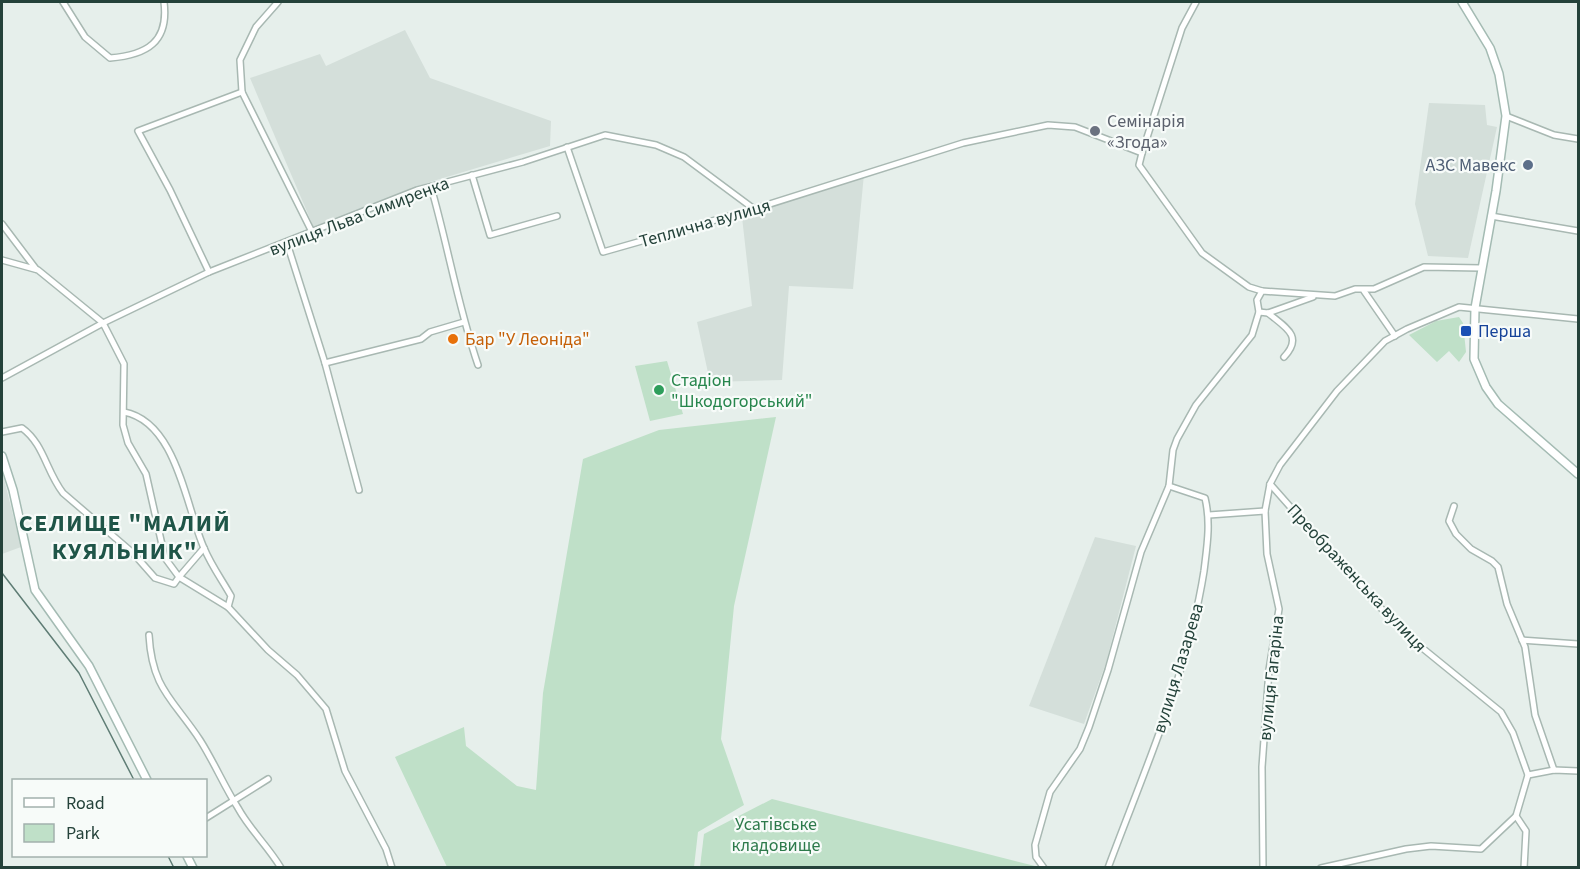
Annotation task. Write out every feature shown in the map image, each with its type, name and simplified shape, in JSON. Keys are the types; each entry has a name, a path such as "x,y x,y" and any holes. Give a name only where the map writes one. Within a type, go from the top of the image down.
{"main road":[{"path":"1462,2 1482,32 1493,57 1499,74 1506,116 1475,308 1474,359 1486,387 1498,404 1578,474"},
{"path":"2,456 13,490 35,590 88,666 146,779"}],"street":[{"path":"63,2 85,37 110,58 136,56 154,42 161,33 164,2"},
{"path":"278,2 256,27 240,60 242,92 312,232"},
{"path":"1196,2 1182,28 1139,165 1202,253 1249,287 1262,291 1288,291 1314,296 1335,296 1355,289 1364,291 1424,267 1481,268"},
{"path":"209,272 138,131 242,92"},
{"path":"1506,116 1554,135 1578,139"},
{"name":"Теплична вулиця","path":"567,147 603,252 807,193 948,147 1048,124 1066,124 1142,153"},
{"name":"вулиця Льва Симиренка","path":"2,378 103,323 209,272 431,187 605,135 656,146 684,157 754,209"},
{"path":"472,174 490,235 557,216"},
{"path":"431,187 451,256 464,322 478,365"},
{"path":"1491,216 1578,231"},
{"path":"2,224 38,270 103,323 124,364 123,425 128,443 146,474 165,558 179,577 228,607 268,650 297,675 326,709 345,771 386,849 392,867"},
{"path":"287,243 325,363 359,490"},
{"path":"2,260 38,270"},
{"path":"1044,867 1036,857 1035,845 1050,792 1080,749 1089,727 1141,552 1169,486 1173,450 1186,420 1229,362 1246,345 1259,312 1257,300 1249,287"},
{"path":"1257,300 1262,291"},
{"path":"1364,291 1395,336"},
{"path":"1259,312 1268,313 1314,296"},
{"name":"вулиця Гагаріна","path":"1263,867 1262,767 1269,670 1279,609 1267,554 1265,511 1270,483 1300,436 1337,391 1385,341 1459,307 1578,319"},
{"path":"1268,313 1289,331 1294,339 1293,348 1284,357"},
{"path":"325,363 421,339 430,332 464,322"},
{"path":"124,412 143,417 179,469 204,548 231,596 228,607"},
{"path":"2,432 22,428 34,437 54,482 74,504 133,553 155,578 174,584 204,548"},
{"name":"Преображенська вулиця","path":"1270,483 1363,589 1410,638 1501,712 1513,733 1528,775"},
{"path":"1169,486 1205,498 1209,515 1265,511"},
{"path":"1454,506 1449,521 1456,534 1471,549 1492,561 1497,567 1507,604 1525,647 1535,715 1554,770"},
{"name":"вулиця Лазарева","path":"1108,867 1190,641 1201,590 1209,515"},
{"path":"149,635 152,668 174,708 198,737 235,802 281,867"},
{"path":"1522,640 1578,644"},
{"path":"1321,867 1431,846 1481,849 1515,816 1528,775 1554,770 1578,771"},
{"path":"207,817 235,802 268,779"},
{"path":"1515,816 1526,831 1524,867"}],"shaded area":[{"path":"405,30 430,78 551,121 550,146 430,182 314,228 250,78 320,54 326,66"},
{"path":"1429,103 1485,105 1487,125 1497,127 1468,258 1428,256 1415,204"},
{"path":"864,174 853,289 789,286 782,380 710,382 697,322 752,306 742,217"},
{"path":"2,471 21,547 2,554"},
{"path":"1095,537 1136,546 1106,663 1084,724 1029,706"}],"green space":[{"path":"1459,317 1463,323 1466,352 1459,362 1449,351 1437,362 1409,335 1436,321"},
{"name":"Стадіон \"Шкодогорський\"","path":"667,361 683,414 650,421 635,366"},
{"path":"776,417 734,606 721,739 744,805 698,832 694,867 447,867 395,757 464,727 466,746 517,786 536,790 543,693 583,459 659,430"},
{"name":"Усатівське кладовище","path":"772,799 1039,867 700,867 704,834"}],"tram line":[{"path":"2,573 79,673 133,779"},
{"path":"168,857 174,868"}],"place":[{"name":"Семінарія «Згода»","path":"1095,131"},
{"name":"АЗС Мавекс","path":"1528,165"},
{"name":"Перша","path":"1466,331"},
{"name":"Бар \"У Леоніда\"","path":"453,339"},
{"name":"Стадіон \"Шкодогорський\"","path":"659,390"}],"district":[{"name":"СЕЛИЩЕ \"МАЛИЙ КУЯЛЬНИК\"","path":"125,537"}]}
